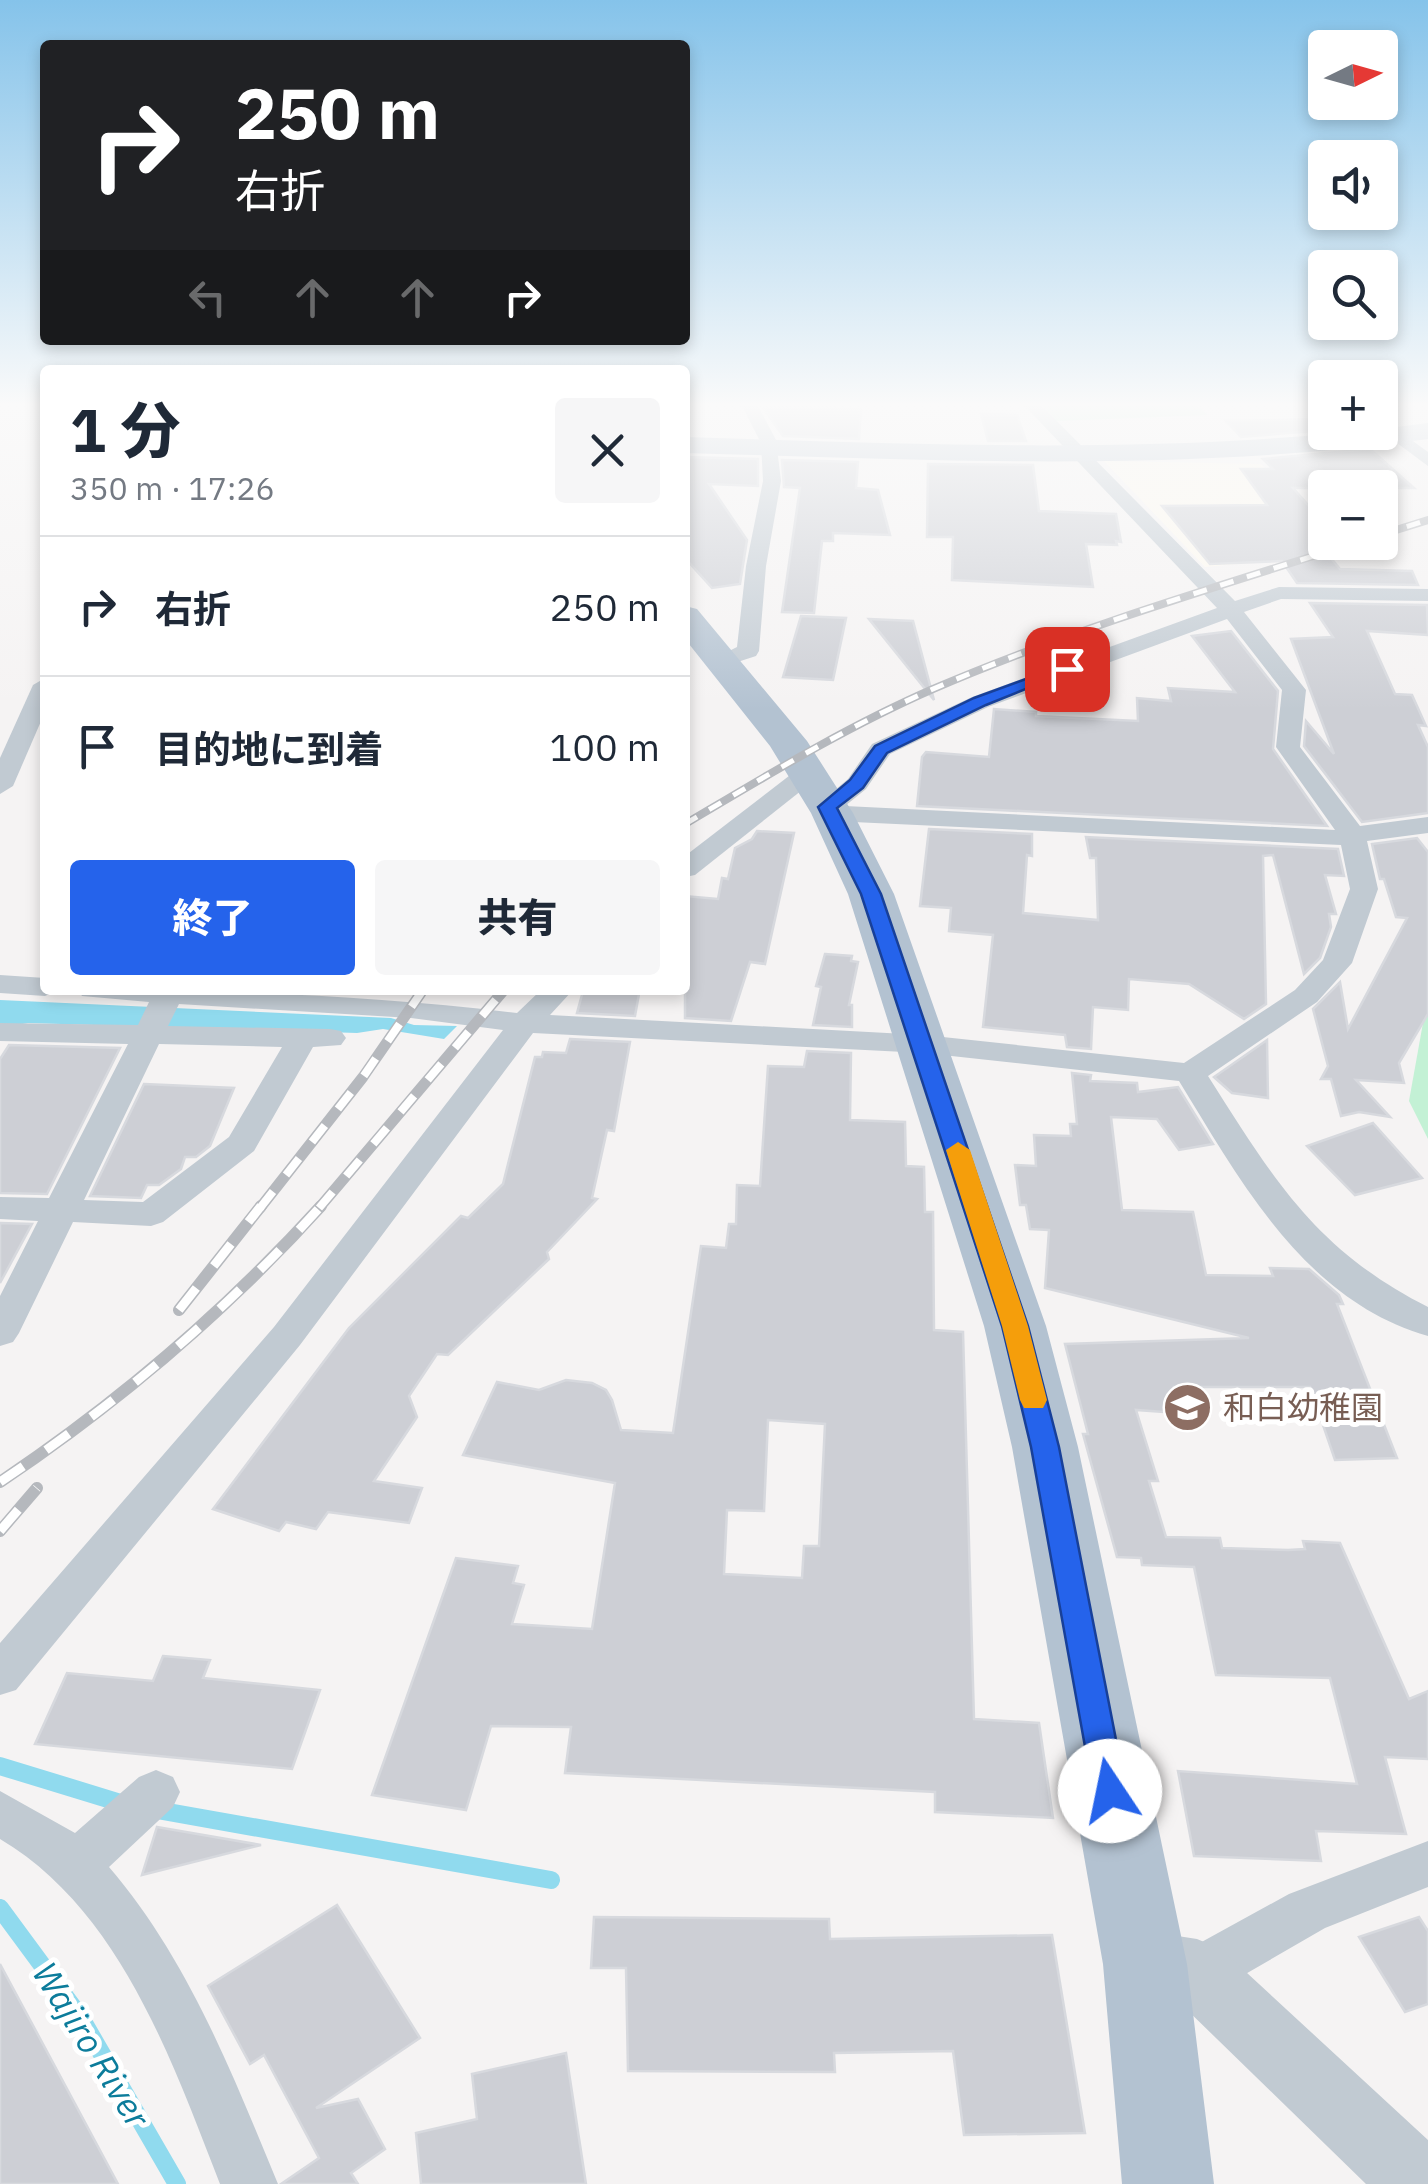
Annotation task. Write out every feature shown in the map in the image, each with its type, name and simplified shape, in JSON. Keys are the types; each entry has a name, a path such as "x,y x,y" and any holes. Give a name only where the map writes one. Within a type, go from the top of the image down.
{"main road":[{"path":"704,638 771,718 822,798 871,894 1015,1326 1171,1969 1168,2184"}],"street":[{"path":"704,638 748,651 756,566 767,506"},
{"path":"0,1333 168,995 411,1009 524,1023 924,1044 1190,1074 1306,996 1337,962 1364,890 1352,836 1288,747 1294,690 1231,610 1130,506"},
{"path":"690,866 857,784 881,750 980,702 1279,594 1428,595"},
{"path":"0,786 40,696"},
{"path":"822,798 1326,839 1428,826"},
{"path":"0,984 40,987"},
{"path":"0,1676 287,1336 524,1023 553,995"},
{"path":"0,1032 316,1038 242,1144 150,1214 0,1208"},
{"path":"1190,1074 1295,1227 1329,1263 1388,1303 1428,1323"},
{"path":"75,1865 156,1792"},
{"path":"0,1812 36,1833 75,1865 140,1951 194,2049 250,2184"},
{"path":"1420,2184 1171,1969 1428,1864"}],"shaded area":[{"path":"1147,506 1297,506 1308,519 1308,544 1247,563 1205,567"}],"green space":[{"path":"1428,995 1428,1139 1409,1101"}],"water":[{"path":"0,1000 391,1018 414,1025 457,1026 444,1039 383,1029 357,1033 28,1023 0,1028"}],"building":[{"path":"690,506 724,506 747,540 740,584 712,588 690,564"},
{"path":"797,506 882,506 890,535 833,533 833,541 822,541 814,613 782,612"},
{"path":"927,506 1038,506 1039,511 1116,514 1121,542 1086,544 1093,587 952,580 953,537 927,537"},
{"path":"1162,506 1308,506 1308,560 1332,560 1340,569 1412,571 1418,585 1297,583 1282,561 1210,564"},
{"path":"1310,603 1427,605 1428,635 1367,631 1395,694 1412,695 1426,726 1418,725 1428,747 1428,813 1362,822 1304,746 1306,721 1334,754 1291,639 1333,637"},
{"path":"801,616 846,618 833,680 783,677"},
{"path":"869,619 913,621 934,700"},
{"path":"1231,631 1278,691 1273,749 1327,826 917,806 922,757 926,752 989,757 994,709 1036,712 1036,716 1138,721 1137,698 1171,701 1168,688 1235,692 1192,636"},
{"path":"929,829 1032,834 1023,913 1098,920 1096,858 1090,858 1086,837 1338,849 1344,876 1325,875 1336,914 1329,914 1331,927 1320,958 1304,974 1273,855 1263,856 1266,1004 1244,1019 1189,984 1129,979 1128,1010 1093,1007 1091,1049 1067,1047 1065,1035 983,1027 993,935 949,931 951,908 920,906"},
{"path":"757,831 794,833 765,964 750,962 731,1021 685,1018 685,995 690,995 690,896 718,899 722,878 728,879 735,848 752,839"},
{"path":"1417,838 1428,852 1428,1014 1399,1063 1404,1083 1356,1080 1390,1117 1359,1112 1341,1116 1331,1079 1321,1079 1328,1066 1313,1009 1340,982 1348,1029 1407,918 1396,917 1384,879 1380,879 1372,844"},
{"path":"825,954 852,956 851,961 858,962 849,1005 852,1027 813,1025 821,987 816,986"},
{"path":"582,995 639,995 635,1016 577,1013"},
{"path":"570,1039 630,1042 614,1131 607,1130 592,1198 597,1199 547,1252 549,1259 448,1355 437,1354 409,1396 417,1417 374,1481 422,1488 409,1523 328,1512 316,1529 286,1522 279,1531 213,1509 349,1328 461,1216 468,1218 503,1184 535,1057 542,1057 543,1052 566,1053"},
{"path":"1267,1040 1268,1098 1232,1093 1214,1077"},
{"path":"9,1045 120,1048 47,1194 0,1193 0,1059"},
{"path":"807,1051 851,1053 850,1120 905,1122 906,1166 924,1167 925,1212 933,1212 934,1330 963,1332 974,1719 1039,1723 1053,1818 935,1812 935,1792 565,1773 571,1727 491,1726 466,1810 372,1795 456,1558 518,1566 513,1583 524,1585 512,1624 592,1629 615,1483 463,1455 497,1382 539,1390 566,1380 592,1383 606,1390 621,1430 673,1433 701,1246 726,1248 729,1224 736,1224 737,1185 760,1186 768,1066 804,1067","holes":["768,1420 825,1424 819,1546 804,1546 802,1578 724,1574 727,1510 764,1511"]},
{"path":"1072,1073 1091,1075 1090,1081 1137,1083 1138,1092 1178,1087 1213,1144 1179,1150 1157,1119 1111,1117 1122,1210 1193,1212 1206,1275 1273,1276 1270,1268 1309,1269 1339,1295 1343,1304 1337,1304 1397,1458 1335,1460 1310,1387 1174,1387 1177,1413 1136,1410 1158,1481 1149,1481 1166,1537 1220,1538 1222,1548 1288,1550 1305,1549 1303,1541 1340,1543 1409,1699 1428,1691 1428,1759 1385,1757 1406,1834 1316,1831 1321,1861 1194,1856 1178,1771 1357,1784 1330,1678 1216,1675 1194,1567 1142,1565 1141,1558 1117,1557 1083,1434 1088,1434 1065,1344 1249,1338 1045,1288 1049,1230 1030,1229 1026,1205 1020,1205 1015,1165 1036,1166 1034,1135 1071,1136 1070,1124 1077,1124"},
{"path":"144,1084 234,1088 210,1146 196,1157 185,1157 181,1169 159,1185 147,1185 141,1198 90,1196"},
{"path":"1373,1123 1422,1178 1355,1195 1307,1146"},
{"path":"0,1223 32,1224 0,1283"},
{"path":"163,1656 210,1660 203,1678 320,1690 292,1769 35,1744 67,1673 153,1681"},
{"path":"157,1827 261,1845 142,1875"},
{"path":"337,1905 420,2038 316,2108 358,2099 385,2149 351,2173 358,2184 281,2184 319,2158 264,2055 250,2064 208,1986"},
{"path":"594,1917 829,1919 830,1939 1052,1935 1085,2133 964,2135 953,2051 834,2053 835,2072 628,2071 626,1968 591,1968"},
{"path":"1419,1917 1428,1931 1428,2004 1405,2012 1359,1937"},
{"path":"0,1964 118,2184 0,2184"},
{"path":"566,2053 586,2184 421,2184 416,2133 477,2119 472,2074"}],"waterway":[{"path":"0,1766 124,1804"},
{"path":"157,1810 551,1880"},
{"name":"Wajiro River","path":"0,1908 81,2018 177,2184"}],"railway":[{"path":"1398,529 1428,520"},
{"path":"690,821 838,736 933,689 1090,628 1308,558"},
{"path":"260,1208 363,1077 420,995"},
{"path":"319,1208 500,995"},
{"path":"179,1310 261,1206"},
{"path":"0,1482 87,1420 169,1354 247,1283 321,1206"},
{"path":"0,1531 37,1488"}],"slow traffic":[{"path":"958,1150 1015,1326 1033,1400"}],"place":[{"name":"和白幼稚園","path":"1188,1408"}],"route":[{"path":"1067,669 980,702 881,750 857,784 828,807 871,894 1015,1326 1045,1447 1110,1791"}]}
